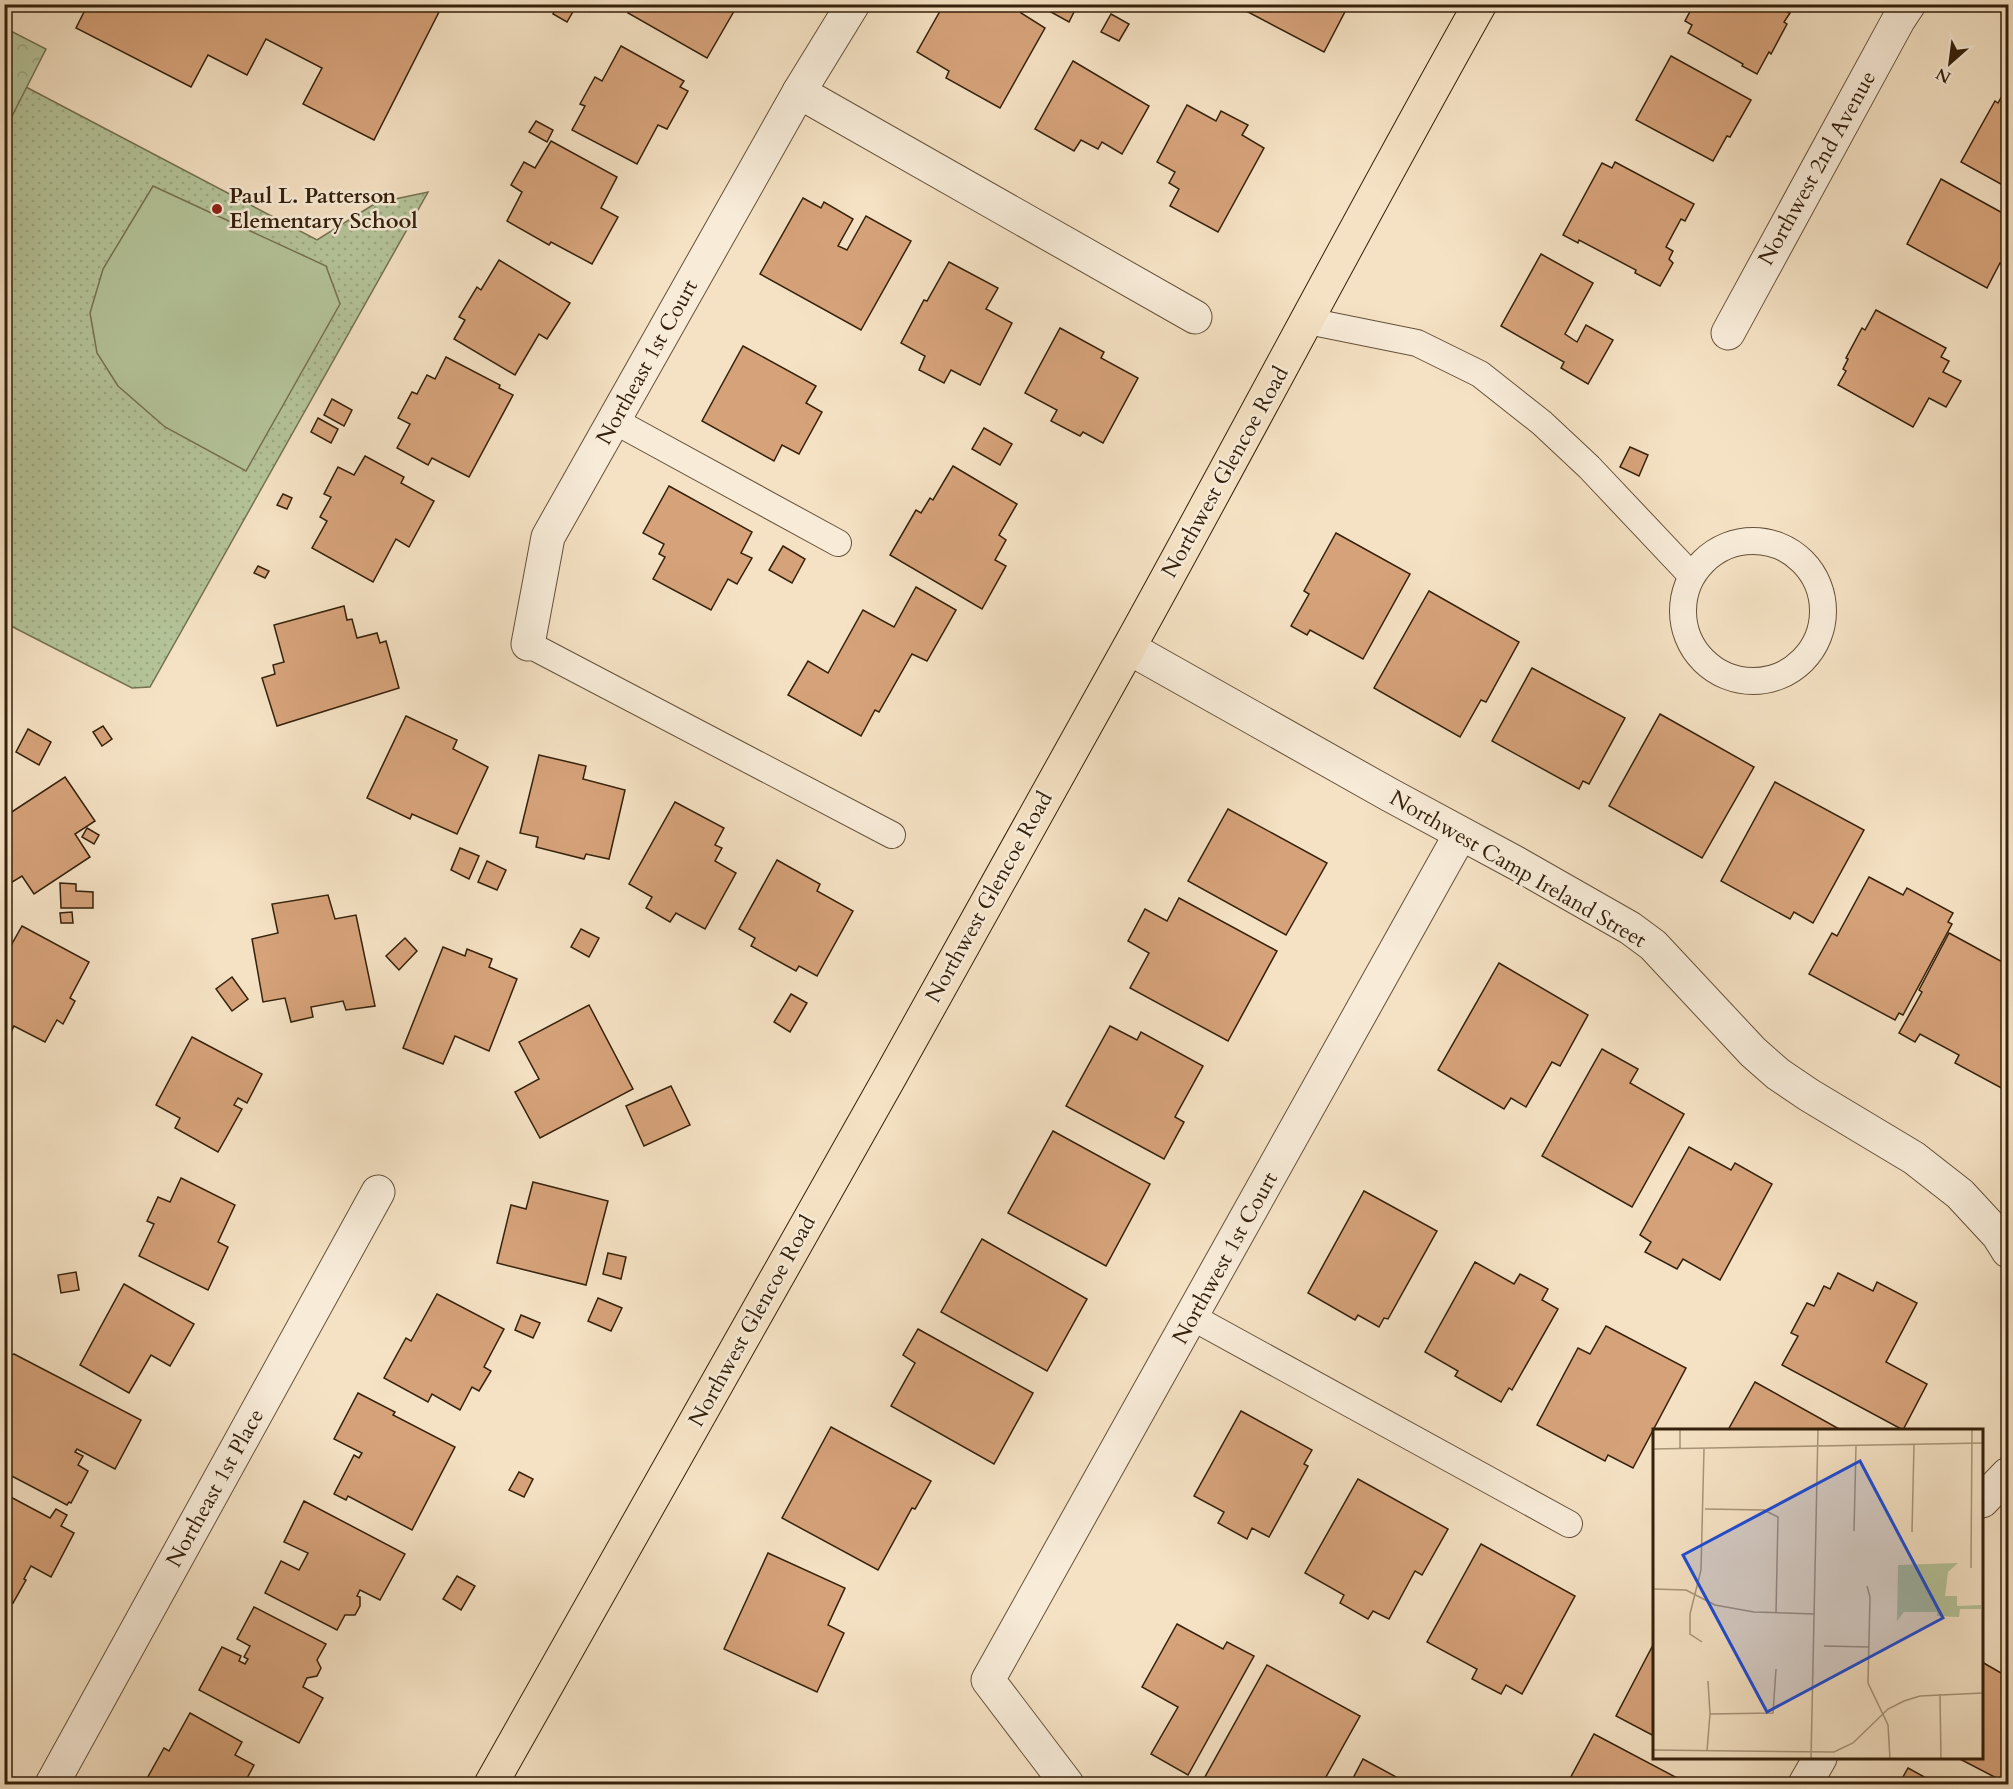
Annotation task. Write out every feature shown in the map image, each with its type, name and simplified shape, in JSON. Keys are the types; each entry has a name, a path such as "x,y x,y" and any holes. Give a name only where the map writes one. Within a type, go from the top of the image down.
{"main road":[{"name":"Northwest Glencoe Road","path":"491,1785 1129,648 1308,321 1385,173 1480,4"}],"street":[{"name":"Northeast 1st Court","path":"528,644 548,537 799,92 853,4"},
{"name":"Northwest 2nd Avenue","path":"1728,333 1909,4"},
{"path":"799,92 1195,317"},
{"name":"Northwest Camp Ireland Street","path":"1129,648 1630,928 1653,945 1753,1052 1770,1067 1809,1095 1914,1158 1960,1194 1998,1235 2008,1251"},
{"name":"Northwest 1st Court","path":"1066,1785 988,1680 1460,835"},
{"name":"Northeast 1st Place","path":"52,1785 378,1192"},
{"path":"1983,1500 2008,1474"},
{"path":"1806,1785 1819,1759"}],"lane":[{"path":"1308,321 1417,343 1480,374 1542,423 1590,467 1691,575"},
{"path":"614,420 838,543"},
{"path":"1761,540 1798,556 1821,589 1823,629 1802,664 1765,682 1725,678 1694,652 1681,614 1691,575 1721,547 1761,540"},
{"path":"528,644 892,835"},
{"path":"1192,1317 1569,1524"}],"green space":[{"path":"5,28 46,49 5,130"},
{"name":"Paul L. Patterson Elementary School","path":"26,87 317,240 376,203 428,192 150,687 132,688 5,623 4,130"},
{"path":"153,186 326,266 340,304 246,471 165,427 118,386 97,353 90,313 103,269"}],"building":[{"path":"88,4 443,4 374,140 303,104 322,68 266,39 247,75 208,55 191,87 76,28"},
{"path":"558,4 569,4 575,8 567,22 553,14"},
{"path":"633,4 734,4 737,6 707,58 628,13"},
{"path":"944,4 1025,4 1021,13 1045,28 1000,108 946,78 949,71 917,52"},
{"path":"1053,4 1078,4 1069,22 1049,11"},
{"path":"1250,4 1349,4 1324,52 1246,11"},
{"path":"1694,4 1789,4 1785,11 1790,13 1784,22 1787,24 1771,54 1769,52 1757,74 1688,33 1692,25 1685,21"},
{"path":"1111,14 1129,24 1119,41 1101,32"},
{"path":"621,46 684,81 680,87 688,91 667,129 658,125 637,164 572,130 585,106 580,104 595,77 602,81"},
{"path":"1671,56 1751,100 1713,161 1636,120"},
{"path":"1073,61 1149,106 1122,154 1102,142 1098,149 1081,140 1074,151 1035,129"},
{"path":"2007,87 2008,188 1961,162 1995,101 1998,103"},
{"path":"1187,105 1216,121 1221,111 1248,125 1242,135 1264,148 1218,232 1170,206 1179,189 1169,183 1175,172 1157,162"},
{"path":"536,121 553,130 547,142 529,132"},
{"path":"551,141 617,177 601,208 618,217 592,264 551,242 549,245 507,221 522,192 511,185 524,162 535,168"},
{"path":"1615,162 1694,204 1685,221 1681,219 1666,247 1673,251 1669,259 1673,263 1660,286 1635,273 1636,270 1579,240 1578,243 1563,235 1602,163 1612,168"},
{"path":"1941,179 2008,216 2008,268 2000,263 1987,288 1907,244"},
{"path":"803,198 821,208 824,202 853,219 838,246 847,250 866,216 911,241 861,330 760,274"},
{"path":"1541,254 1593,283 1565,334 1577,342 1586,325 1613,340 1588,384 1561,368 1564,362 1501,326"},
{"path":"499,260 570,303 547,339 539,334 515,375 454,339 465,320 459,317 477,287 481,290"},
{"path":"949,262 998,288 986,309 1012,323 980,385 951,370 944,383 919,370 925,356 901,343 924,300 927,301"},
{"path":"1876,310 1946,348 1941,357 1949,361 1943,372 1961,381 1946,407 1929,398 1913,427 1838,385 1846,371 1843,369 1848,359 1846,358 1862,328 1865,330"},
{"path":"1060,328 1104,352 1101,358 1138,378 1103,443 1083,432 1080,436 1051,421 1057,410 1025,393"},
{"path":"743,346 816,386 806,403 822,412 799,454 782,445 774,461 702,421"},
{"path":"446,357 500,385 499,388 513,395 469,477 432,458 428,465 397,448 410,424 398,418 412,392 417,394 427,375 435,379"},
{"path":"332,399 352,410 344,426 324,415"},
{"path":"318,418 338,429 331,443 311,432"},
{"path":"984,428 1012,444 1000,465 972,449"},
{"path":"1630,447 1648,455 1639,476 1620,467"},
{"path":"365,456 404,477 401,483 434,501 409,547 396,539 373,582 312,548 327,521 320,517 331,497 324,494 338,467 354,475"},
{"path":"953,466 1017,504 999,535 1006,540 995,560 1006,566 982,609 890,555 916,510 921,513 930,498 933,500"},
{"path":"669,486 752,532 741,553 752,558 737,584 728,579 711,610 653,579 665,557 659,554 664,544 643,533"},
{"path":"283,494 292,498 287,509 277,505"},
{"path":"1336,533 1410,574 1363,659 1310,630 1307,635 1291,626 1309,594 1304,591"},
{"path":"783,546 805,559 792,583 769,570"},
{"path":"258,566 269,571 265,578 254,573"},
{"path":"916,587 956,610 927,661 912,654 879,712 875,710 861,736 788,695 808,661 828,673 863,610 894,627"},
{"path":"1429,591 1519,642 1486,702 1481,700 1460,737 1374,688"},
{"path":"344,606 347,620 352,619 357,638 377,633 380,643 386,641 399,688 277,726 262,678 275,674 273,665 284,662 274,625"},
{"path":"1532,668 1625,718 1589,784 1583,781 1579,789 1492,741"},
{"path":"1660,714 1754,767 1702,858 1609,806"},
{"path":"406,716 457,740 453,749 488,767 457,834 412,814 410,819 367,798"},
{"path":"103,726 112,739 102,746 93,732"},
{"path":"28,729 51,742 39,765 16,752"},
{"path":"539,755 586,766 583,779 625,790 609,859 586,854 584,859 536,847 538,837 520,833"},
{"path":"65,777 95,821 75,834 90,857 34,894 22,876 4,887 4,817"},
{"path":"1775,782 1864,830 1813,923 1794,912 1790,919 1721,881"},
{"path":"675,802 724,828 715,845 722,848 715,861 736,873 705,929 676,913 670,922 646,908 652,897 629,884"},
{"path":"1228,809 1327,863 1286,935 1188,881"},
{"path":"87,828 99,835 94,844 82,837"},
{"path":"460,848 479,856 469,879 451,870"},
{"path":"777,860 820,884 817,891 853,911 817,976 799,966 796,971 751,946 755,938 739,929"},
{"path":"487,861 506,870 497,890 478,882"},
{"path":"1869,877 1903,895 1907,888 1953,913 1948,922 1952,924 1903,1015 1899,1013 1895,1020 1809,974 1832,933 1837,936"},
{"path":"60,883 76,884 76,891 93,892 93,908 61,908"},
{"path":"328,895 335,919 356,915 375,1006 346,1010 343,1001 311,1007 313,1017 291,1022 285,998 263,1002 252,939 278,933 272,904"},
{"path":"1179,898 1277,951 1228,1041 1130,988 1149,953 1128,941 1145,909 1167,921"},
{"path":"72,912 73,923 61,923 60,913"},
{"path":"22,926 89,962 70,998 75,1001 63,1024 57,1020 45,1042 14,1026 10,1034 4,1031 4,958"},
{"path":"581,929 599,938 589,957 571,947"},
{"path":"1949,933 2008,965 2007,1091 1955,1063 1959,1055 1920,1034 1915,1042 1899,1033 1922,992 1919,990"},
{"path":"405,938 417,951 399,970 386,956"},
{"path":"443,947 465,956 467,949 492,959 489,967 517,979 489,1051 455,1036 443,1064 403,1048"},
{"path":"1499,963 1588,1015 1560,1066 1552,1062 1526,1107 1511,1098 1504,1109 1438,1070"},
{"path":"232,977 248,999 232,1011 216,989"},
{"path":"791,994 807,1003 790,1032 774,1022"},
{"path":"589,1005 633,1089 540,1138 515,1092 539,1079 519,1042"},
{"path":"1110,1026 1137,1040 1141,1032 1203,1066 1175,1117 1184,1122 1164,1159 1066,1106"},
{"path":"192,1037 262,1074 247,1103 238,1098 234,1105 242,1109 218,1152 175,1128 180,1118 156,1105"},
{"path":"1602,1049 1638,1069 1630,1083 1684,1114 1632,1207 1542,1156"},
{"path":"671,1086 690,1125 644,1146 626,1106"},
{"path":"1053,1131 1150,1184 1106,1266 1008,1213"},
{"path":"1689,1147 1731,1170 1735,1163 1772,1184 1720,1280 1683,1259 1677,1269 1645,1252 1651,1242 1640,1235"},
{"path":"181,1178 235,1205 218,1242 228,1247 208,1290 139,1256 154,1224 147,1221 158,1197 170,1202"},
{"path":"533,1182 608,1201 586,1285 497,1263 511,1205 526,1209"},
{"path":"1364,1191 1437,1231 1388,1319 1384,1318 1379,1327 1358,1315 1355,1320 1308,1293"},
{"path":"982,1239 1087,1299 1047,1371 941,1312"},
{"path":"608,1253 626,1257 621,1279 603,1274"},
{"path":"1475,1262 1514,1284 1520,1274 1548,1289 1542,1300 1558,1309 1512,1390 1509,1388 1501,1402 1455,1376 1458,1371 1425,1352"},
{"path":"76,1272 79,1290 61,1293 58,1275"},
{"path":"1838,1273 1873,1291 1877,1282 1917,1303 1886,1362 1927,1384 1904,1429 1782,1365 1798,1336 1791,1333 1807,1303 1814,1306 1824,1286 1830,1289"},
{"path":"124,1284 194,1324 170,1366 151,1355 129,1393 80,1365"},
{"path":"437,1294 504,1329 484,1367 491,1371 479,1391 472,1387 460,1410 432,1394 428,1402 384,1378 406,1338 411,1341"},
{"path":"598,1298 622,1308 611,1331 588,1321"},
{"path":"521,1315 540,1323 533,1338 515,1330"},
{"path":"1606,1326 1686,1368 1633,1468 1608,1455 1605,1461 1537,1425 1578,1348 1590,1354"},
{"path":"918,1329 1033,1393 994,1464 891,1406 915,1363 903,1355"},
{"path":"14,1354 141,1420 115,1469 77,1449 75,1452 83,1456 78,1465 88,1471 71,1503 67,1505 4,1472 4,1357"},
{"path":"1755,1382 1839,1429 1729,1429"},
{"path":"358,1393 395,1412 393,1415 455,1447 412,1530 348,1496 346,1500 334,1494 354,1455 359,1458 362,1453 334,1439"},
{"path":"1241,1411 1312,1450 1304,1464 1308,1466 1269,1537 1252,1528 1247,1539 1218,1523 1224,1512 1194,1496"},
{"path":"831,1427 931,1481 915,1509 912,1508 878,1570 782,1518"},
{"path":"519,1472 533,1479 524,1497 509,1490"},
{"path":"1358,1479 1448,1529 1422,1575 1415,1571 1389,1619 1373,1611 1368,1619 1340,1603 1344,1595 1305,1573"},
{"path":"5,1494 50,1518 56,1509 67,1515 61,1526 74,1533 51,1577 31,1566 13,1603 4,1600"},
{"path":"304,1501 405,1554 380,1600 360,1590 357,1596 360,1597 360,1606 355,1615 345,1615 337,1630 265,1593 281,1561 299,1570 308,1553 284,1542"},
{"path":"1481,1544 1575,1596 1522,1694 1506,1685 1501,1694 1472,1679 1477,1669 1427,1642"},
{"path":"768,1553 845,1588 828,1625 844,1633 817,1692 724,1649"},
{"path":"457,1576 475,1586 461,1610 443,1599"},
{"path":"254,1607 326,1644 317,1660 321,1668 317,1676 307,1678 303,1687 323,1698 299,1743 199,1690 222,1647 241,1656 239,1661 245,1664 248,1659 244,1657 250,1646 237,1639"},
{"path":"1177,1624 1223,1649 1227,1642 1254,1656 1188,1775 1151,1754 1178,1707 1142,1687"},
{"path":"1653,1645 1653,1735 1616,1716"},
{"path":"1983,1663 2008,1677 2008,1784 1960,1759 1983,1759"},
{"path":"1267,1665 1360,1716 1322,1784 1201,1784"},
{"path":"190,1713 242,1742 235,1755 254,1765 244,1784 148,1784 145,1782 164,1748 169,1751"},
{"path":"1594,1734 1681,1780 1679,1784 1567,1784"},
{"path":"1363,1759 1409,1784 1350,1784"},
{"path":"1908,1768 1937,1784 1899,1784"}],"place":[{"name":"Paul L. Patterson Elementary School","path":"217,209"}]}
